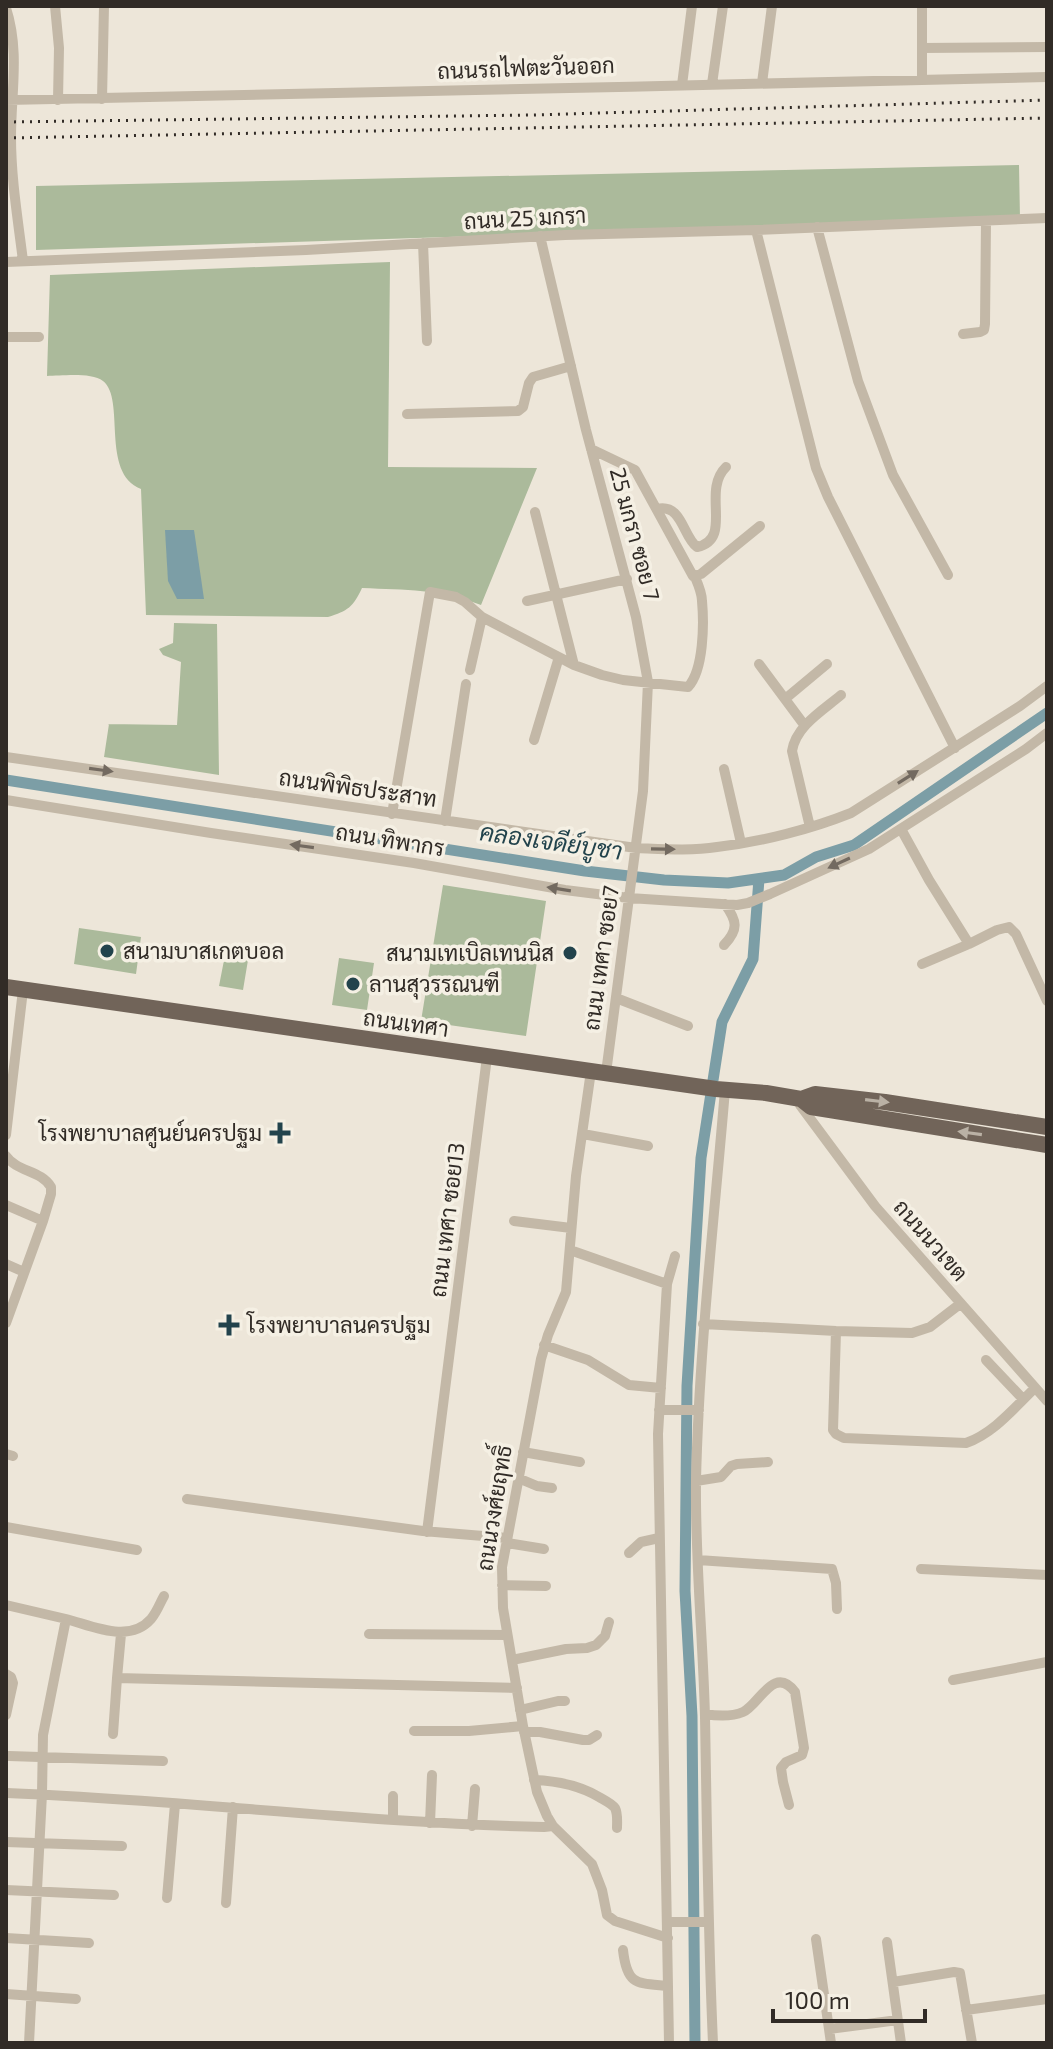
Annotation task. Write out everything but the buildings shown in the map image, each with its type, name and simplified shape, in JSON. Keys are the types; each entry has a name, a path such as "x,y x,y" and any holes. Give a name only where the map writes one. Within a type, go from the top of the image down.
{"main road":[{"name":"ถนนเทศา","path":"14,988 720,1090 798,1098 815,1094 1047,1127"},
{"name":"ถนนเทศา","path":"798,1098 811,1107 1047,1145"}],"street":[{"path":"55,6 59,48 58,100"},
{"path":"102,99 104,6"},
{"path":"682,85 692,6"},
{"path":"712,84 723,6"},
{"path":"762,83 772,6"},
{"path":"922,6 922,80"},
{"path":"6,8 14,39 15,65 9,100 12,176 23,261"},
{"path":"922,48 1047,47"},
{"name":"ถนนรถไฟตะวันออก","path":"9,100 1047,77"},
{"name":"ถนน 25 มกรา","path":"6,262 306,250 540,236 1047,218"},
{"path":"963,334 984,330 986,221"},
{"path":"817,227 858,381 893,475 948,575"},
{"path":"756,230 820,478 955,748"},
{"name":"25 มกรา ซอย 7","path":"540,236 591,449 627,579 648,682 643,791 635,853"},
{"path":"423,243 427,341"},
{"path":"6,337 39,337"},
{"path":"407,414 518,411 523,407 533,377 571,366"},
{"path":"392,814 430,592 456,597 482,617 574,665 623,680 688,687 692,684 701,654 702,600 695,577 635,470 591,449"},
{"path":"657,509 670,509 682,523 693,545 707,544 717,526 715,495 721,472 726,467"},
{"path":"535,512 574,665"},
{"path":"695,577 760,526"},
{"path":"527,601 627,579"},
{"path":"470,670 482,617"},
{"path":"534,740 559,657"},
{"path":"759,664 805,726"},
{"path":"785,699 827,664"},
{"path":"445,821 466,684"},
{"name":"ถนนพิพิธประสาท","path":"6,757 445,821 635,853 716,848 810,827 851,813 1047,686"},
{"path":"810,827 792,751 794,741 805,726 841,695"},
{"name":"ถนน ทิพากร","path":"11,800 403,861 565,890 630,893 737,905 770,894 869,849 1047,733"},
{"path":"724,769 741,843"},
{"path":"901,829 969,944"},
{"name":"ถนน เทศา ซอย7","path":"598,1072 616,998 635,853"},
{"path":"724,945 735,927 732,914 725,904"},
{"path":"922,964 1009,927 1014,930 1047,1001"},
{"path":"6,1135 14,988"},
{"path":"616,998 688,1026"},
{"name":"ถนน เทศา ซอย13","path":"427,1532 487,1057"},
{"name":"ถนนวงศ์ยฤทธิ์","path":"598,1072 583,1134 566,1292 544,1345 507,1540 502,1585 523,1729 542,1807 553,1826 592,1864 607,1915 615,1921 668,1938"},
{"path":"713,2043 704,1922 705,1714 696,1481 697,1410 720,1090"},
{"name":"ถนนนวเขต","path":"798,1098 875,1206 1047,1401"},
{"path":"583,1134 648,1146"},
{"path":"6,1156 12,1164 48,1181 51,1187 43,1221 6,1323"},
{"path":"6,1205 43,1221"},
{"path":"514,1221 571,1228"},
{"path":"570,1250 667,1284"},
{"path":"669,2043 668,1938 672,1922 664,1844 658,1434 667,1284 675,1256"},
{"path":"6,1264 24,1272"},
{"path":"703,1324 912,1333 930,1327 960,1304"},
{"path":"836,1331 833,1430 844,1438 966,1443 978,1439 1035,1388"},
{"path":"544,1345 588,1360 629,1385 661,1388"},
{"path":"986,1360 1023,1399"},
{"path":"659,1410 697,1410"},
{"path":"523,1452 580,1462"},
{"path":"696,1481 721,1477 737,1464 768,1462"},
{"path":"518,1478 552,1488"},
{"path":"187,1499 507,1540 544,1549"},
{"path":"6,1527 137,1550"},
{"path":"629,1553 641,1542 659,1538"},
{"path":"698,1560 832,1569 837,1609"},
{"path":"921,1569 1047,1575"},
{"path":"502,1585 546,1586"},
{"path":"6,1605 121,1634 145,1625 164,1596"},
{"path":"29,2043 43,1735 66,1619"},
{"path":"512,1660 596,1645 605,1636 609,1622"},
{"path":"113,1734 121,1634"},
{"path":"369,1634 507,1635"},
{"path":"953,1680 1047,1662"},
{"path":"6,1674 13,1683 6,1715"},
{"path":"117,1678 517,1688"},
{"path":"705,1714 739,1714 749,1709 772,1685 792,1687 804,1748 802,1755 786,1762 781,1768 789,1805"},
{"path":"520,1710 565,1701"},
{"path":"414,1731 523,1729 583,1740 597,1735"},
{"path":"9,1756 163,1761"},
{"path":"430,1823 432,1775"},
{"path":"534,1780 572,1785 601,1798 615,1808 617,1828"},
{"path":"472,1826 475,1789"},
{"path":"7,1793 472,1826 553,1826"},
{"path":"393,1796 393,1820"},
{"path":"167,1898 175,1804"},
{"path":"226,1903 233,1807"},
{"path":"6,1842 122,1846"},
{"path":"6,1890 114,1895"},
{"path":"672,1922 704,1922"},
{"path":"6,1938 89,1943"},
{"path":"816,1939 831,2043"},
{"path":"887,1942 901,2043"},
{"path":"623,1950 630,1977 649,1984 668,1986"},
{"path":"893,1982 958,1972 972,2043"},
{"path":"6,1994 76,1999"},
{"path":"966,2010 1047,1999"},
{"path":"829,2029 898,2020"}],"green space":[{"path":"1019,165 1020,219 36,250 36,186"},
{"path":"390,262 388,467 537,468 481,605 437,593 362,588 349,607 328,617 146,615 141,489 129,481 121,468 110,390 103,381 91,376 47,376 50,275"},
{"path":"174,623 217,624 219,775 104,757 109,724 177,725 181,662 163,655 159,649 173,643"},
{"path":"443,885 546,901 526,1036 421,1021"},
{"name":"สนามบาสเกตบอล","path":"79,928 141,937 136,974 74,964"},
{"path":"226,950 249,954 243,990 219,986"},
{"name":"ลานสุวรรณนฑี","path":"339,958 374,963 367,1010 332,1005"}],"water":[{"path":"165,530 194,530 204,599 177,599 168,581"}],"waterway":[{"name":"คลองเจดีย์บูชา","path":"6,780 585,871 728,883 784,875 816,857 854,845 1047,713"},
{"path":"695,2043 692,1716 685,1591 687,1386 701,1158 722,1022 753,959 759,879"}],"railway":[{"path":"6,122 532,115 1047,100"},
{"path":"6,138 1047,118"}],"place":[{"name":"สนามบาสเกตบอล","path":"107,951"},
{"name":"สนามเทเบิลเทนนิส","path":"570,953"},
{"name":"ลานสุวรรณนฑี","path":"353,984"},
{"name":"โรงพยาบาลศูนย์นครปฐม","path":"280,1133"},
{"name":"โรงพยาบาลนครปฐม","path":"229,1325"}]}
